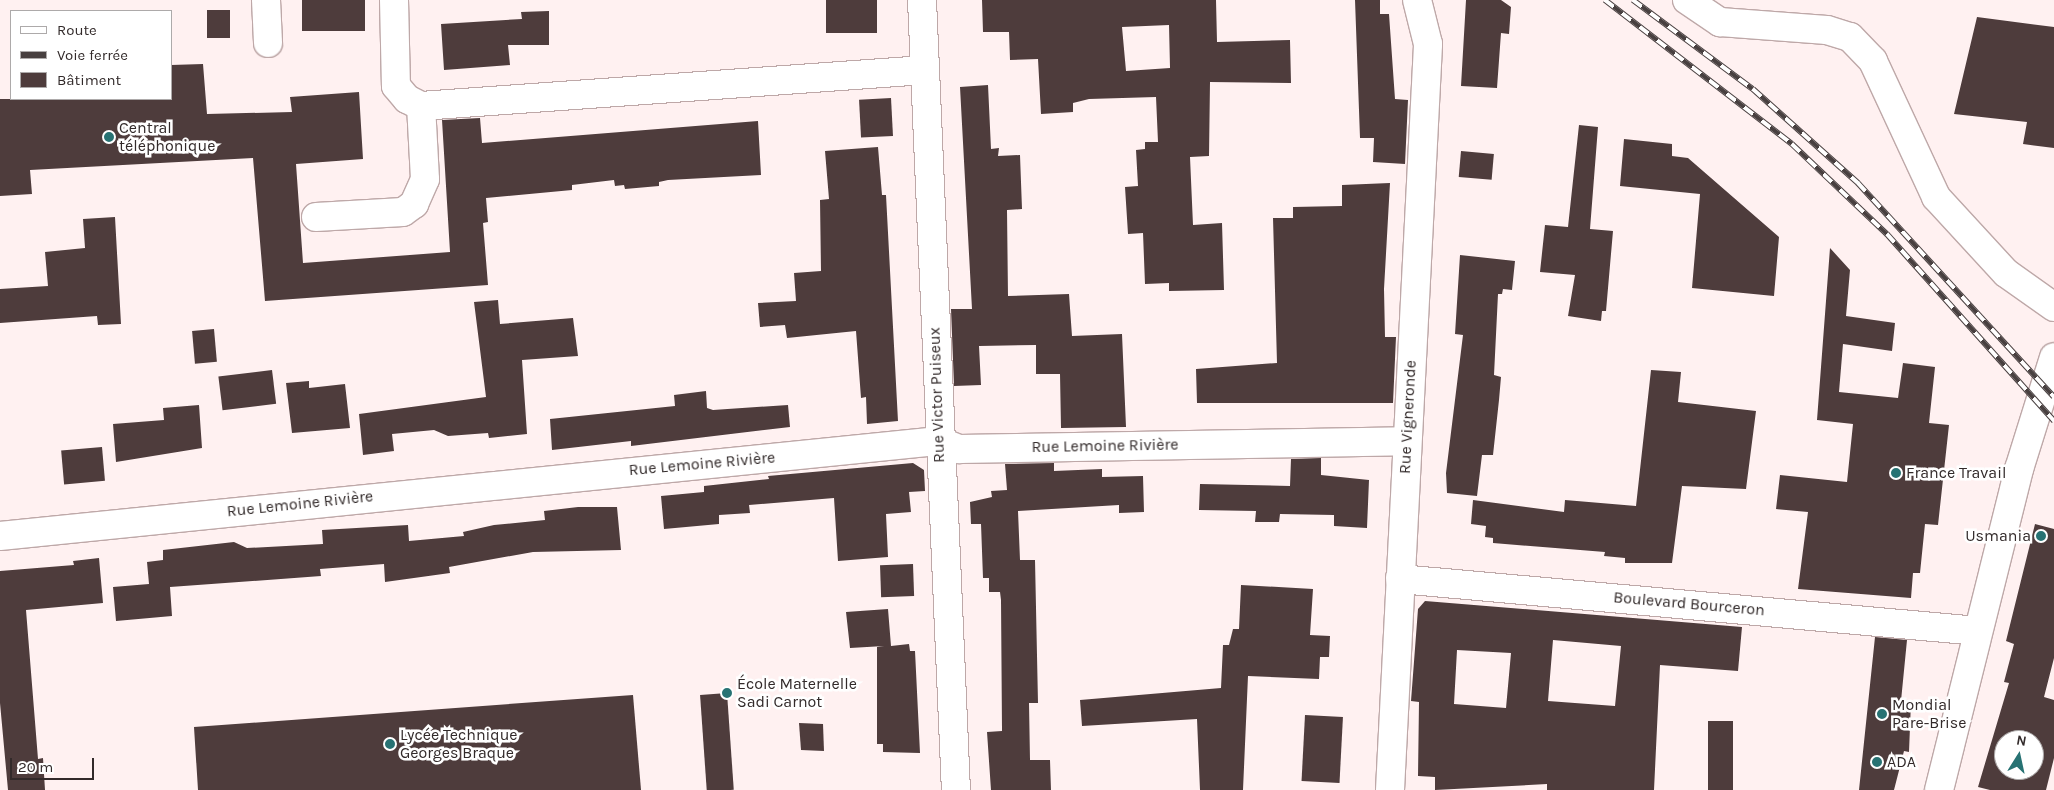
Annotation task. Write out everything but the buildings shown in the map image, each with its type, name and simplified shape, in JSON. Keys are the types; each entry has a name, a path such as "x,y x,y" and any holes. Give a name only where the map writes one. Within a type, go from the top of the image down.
{"street":[{"path":"266,0 268,43"},
{"path":"394,0 396,86 407,99 421,106 925,70"},
{"name":"Rue Victor Puiseux","path":"922,0 939,441 956,790"},
{"name":"Rue Vigneronde","path":"1390,790 1406,441 1428,44 1417,0"},
{"path":"1687,0 1720,22 1827,30 1850,37 1873,61 1936,197 2006,274 2054,307"},
{"path":"316,217 403,212 414,204 425,179 421,106"},
{"path":"1939,790 2019,469 2054,356"},
{"name":"Rue Lemoine Rivière","path":"0,536 939,441 958,449 1406,441"},
{"name":"Boulevard Bourceron","path":"1400,579 1978,631"}],"railway":[{"path":"1605,0 1792,144 1887,234 2054,421"},
{"path":"1633,0 1753,89 1858,183 2054,397"}],"place":[{"name":"Central téléphonique","path":"109,137"},
{"name":"France Travail","path":"1896,473"},
{"name":"Usmania","path":"2041,536"},
{"name":"École Maternelle Sadi Carnot","path":"727,693"},
{"name":"Mondial Pare-Brise","path":"1882,714"},
{"name":"Lycée Technique Georges Braque","path":"390,744"},
{"name":"ADA","path":"1877,762"}]}
